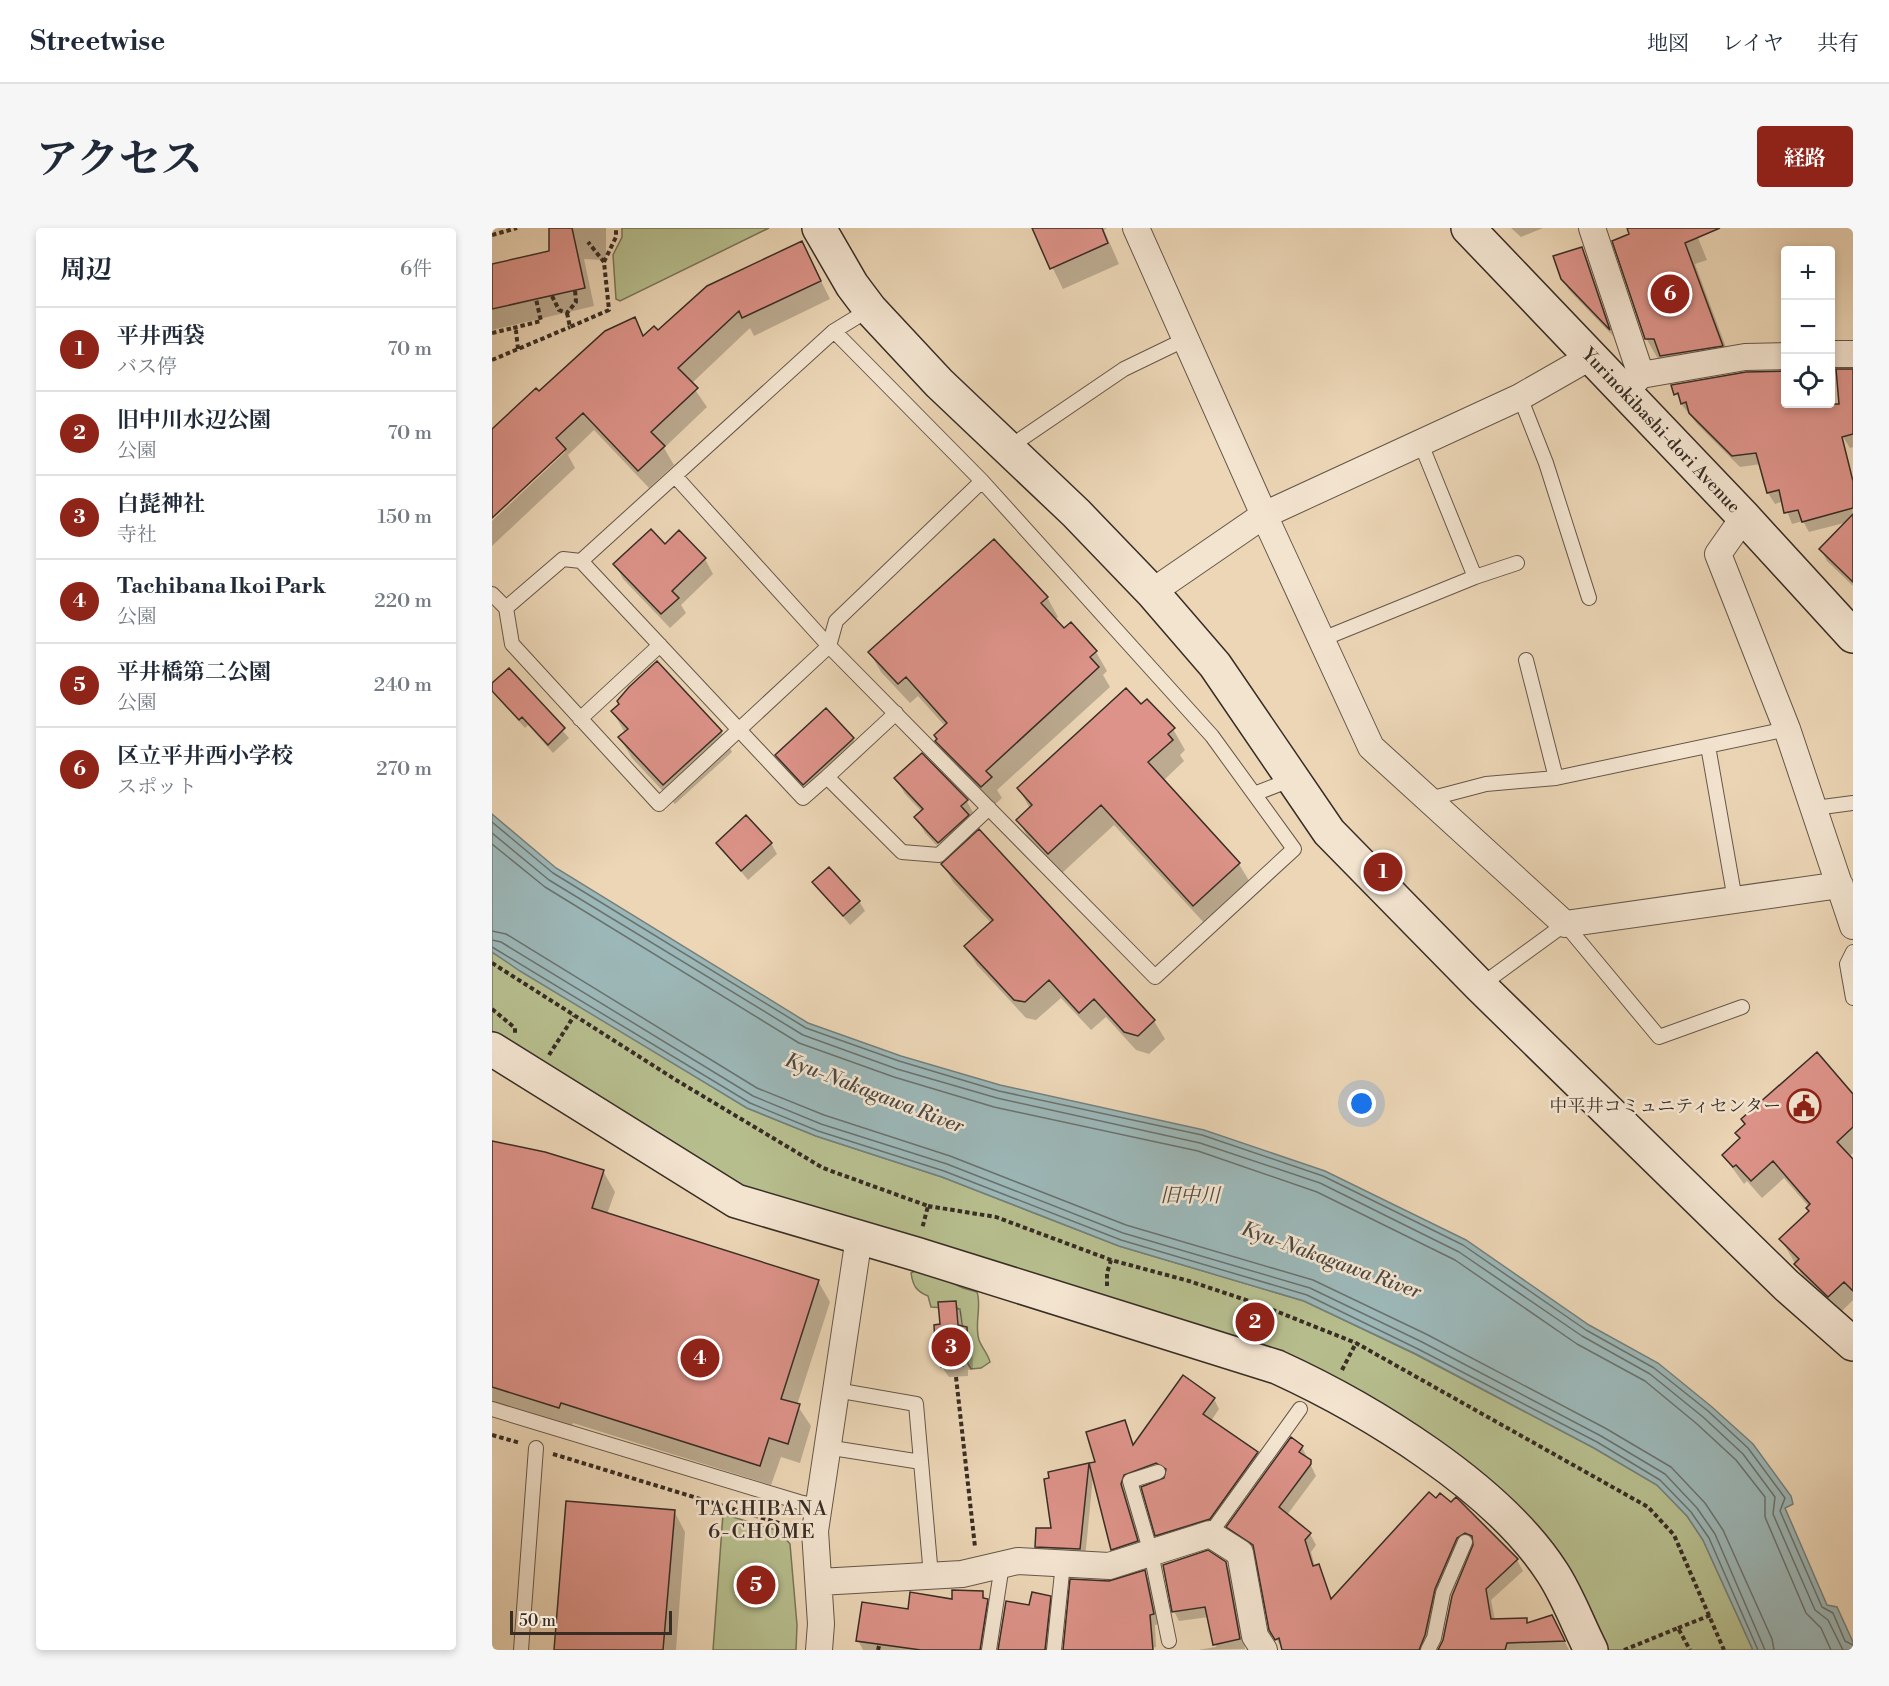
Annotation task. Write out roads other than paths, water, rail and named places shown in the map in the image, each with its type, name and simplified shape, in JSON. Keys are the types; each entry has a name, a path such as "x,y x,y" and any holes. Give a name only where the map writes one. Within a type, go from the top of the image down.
{"street":[{"path":"819,228 870,309 939,383 1008,448 1152,592 1215,665 1329,832 1480,986 1786,1285 1853,1344"},
{"path":"1136,228 1320,640 1371,747 1565,924 1840,885"},
{"name":"Yurinokibashi-dori Avenue","path":"1468,228 1590,357 1633,383 1744,517 1853,636"},
{"path":"1592,228 1633,383 1745,357 1781,356"},
{"path":"1835,354 1853,354"},
{"path":"1152,592 1264,515 1520,397 1590,357"},
{"path":"1744,517 1718,554 1787,729 1853,926"},
{"path":"492,1049 736,1201 1277,1367 1316,1385 1411,1441 1490,1503 1525,1536 1553,1573 1591,1650"},
{"path":"819,1650 819,1582 815,1531 859,1237"},
{"path":"819,1582 962,1574 1018,1561 1109,1566 1210,1534 1240,1553 1255,1636 1263,1650"}],"lane":[{"path":"581,561 834,331 870,309"},
{"path":"675,476 829,646 1155,977 1294,849 1212,736 982,481 834,331"},
{"path":"1008,448 1124,369 1186,339"},
{"path":"1520,397 1546,463 1588,598"},
{"path":"1421,444 1475,577"},
{"path":"492,594 506,609 512,645 659,804 829,646 836,621 982,481"},
{"path":"506,609 562,559 581,561 803,798 896,713"},
{"path":"1320,640 1475,577 1517,563"},
{"path":"580,719 660,645"},
{"path":"1526,660 1557,778"},
{"path":"1429,799 1486,784 1557,778 1787,729"},
{"path":"1708,746 1735,900"},
{"path":"827,777 902,852 939,855 989,808"},
{"path":"1254,794 1293,779"},
{"path":"1815,808 1853,803"},
{"path":"1480,986 1565,924 1659,1037 1742,1007"},
{"path":"1853,952 1847,964 1853,998"},
{"path":"836,1390 916,1404 931,1576"},
{"path":"492,1409 818,1506"},
{"path":"1210,1534 1300,1409"},
{"path":"826,1447 921,1462"},
{"path":"521,1650 536,1448"},
{"path":"1158,1472 1130,1481 1151,1553 1169,1641"},
{"path":"1428,1650 1434,1638 1443,1593 1465,1542"},
{"path":"1054,1650 1063,1563"},
{"path":"989,1650 1002,1565"}],"water":[{"name":"旧中川","path":"492,814 556,868 808,1023 901,1056 1000,1085 1204,1130 1325,1171 1466,1240 1589,1325 1658,1363 1753,1444 1791,1496 1793,1504 1785,1508 1827,1605 1837,1607 1853,1642 1853,1650 1753,1650 1703,1540 1687,1516 1657,1485 1594,1448 1416,1354 1304,1301 1119,1246 942,1177 816,1136 747,1108 520,971 492,952"}],"place":[{"name":"区立平井西小学校","path":"1670,294"},
{"name":"平井西袋","path":"1383,872"},
{"name":"中平井コミュニティセンター","path":"1804,1106"},
{"name":"旧中川水辺公園","path":"1255,1322"},
{"name":"白髭神社","path":"951,1347"},
{"name":"Tachibana Ikoi Park","path":"700,1358"},
{"name":"平井橋第二公園","path":"756,1585"}],"district":[{"name":"TACHIBANA 6-CHOME","path":"762,1520"}],"water label":[{"name":"Kyu-Nakagawa River","path":"874,1094"},
{"name":"Kyu-Nakagawa River","path":"1331,1261"}]}
